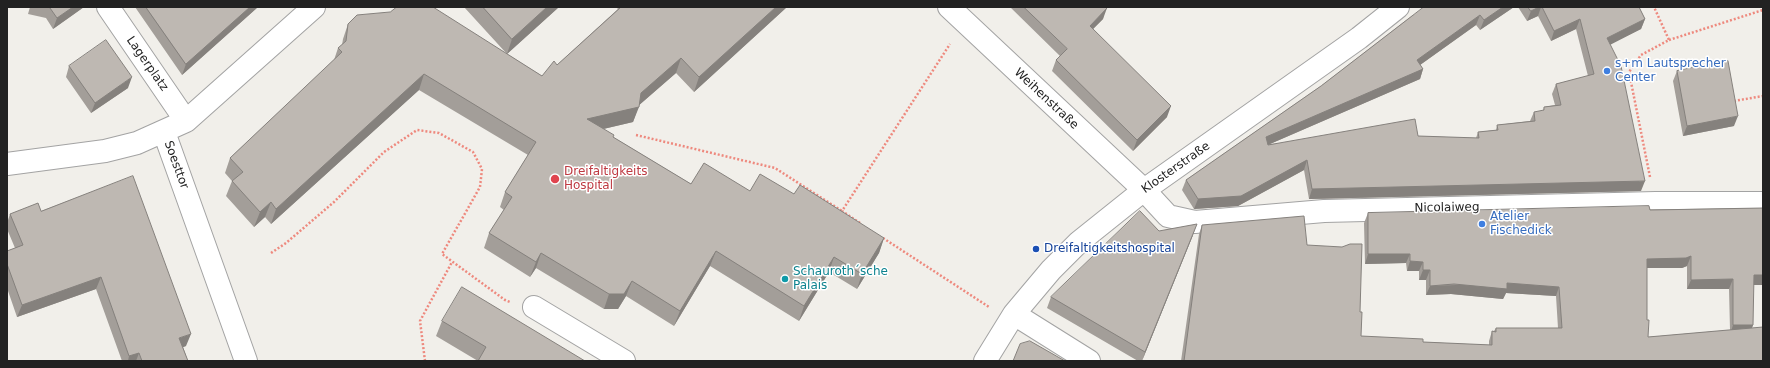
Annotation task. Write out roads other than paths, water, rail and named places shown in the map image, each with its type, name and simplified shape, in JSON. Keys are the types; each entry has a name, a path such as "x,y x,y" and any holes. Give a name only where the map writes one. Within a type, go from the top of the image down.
{"street":[{"name":"Lagerplatz","path":"108,7 186,121"},
{"name":"Soesttor","path":"246,361 164,132 186,121 314,7"},
{"name":"Weihenstraße","path":"949,7 1144,190"},
{"name":"Klosterstraße","path":"985,361 1011,317 1051,270 1079,242 1144,190 1359,38 1398,7"},
{"path":"7,164 105,151 137,143 164,132"},
{"name":"Nicolaiweg","path":"1144,190 1168,216 1195,222 1324,212 1656,203 1763,203"},
{"path":"534,307 624,361"},
{"path":"1011,317 1089,361"}],"place":[{"name":"s+m Lautsprecher Center","path":"1607,71"},
{"name":"Dreifaltigkeits Hospital","path":"555,179"},
{"name":"Atelier Fischedick","path":"1482,224"},
{"name":"Dreifaltigkeitshospital","path":"1036,249"},
{"name":"Schauroth´sche Palais","path":"785,279"}]}
